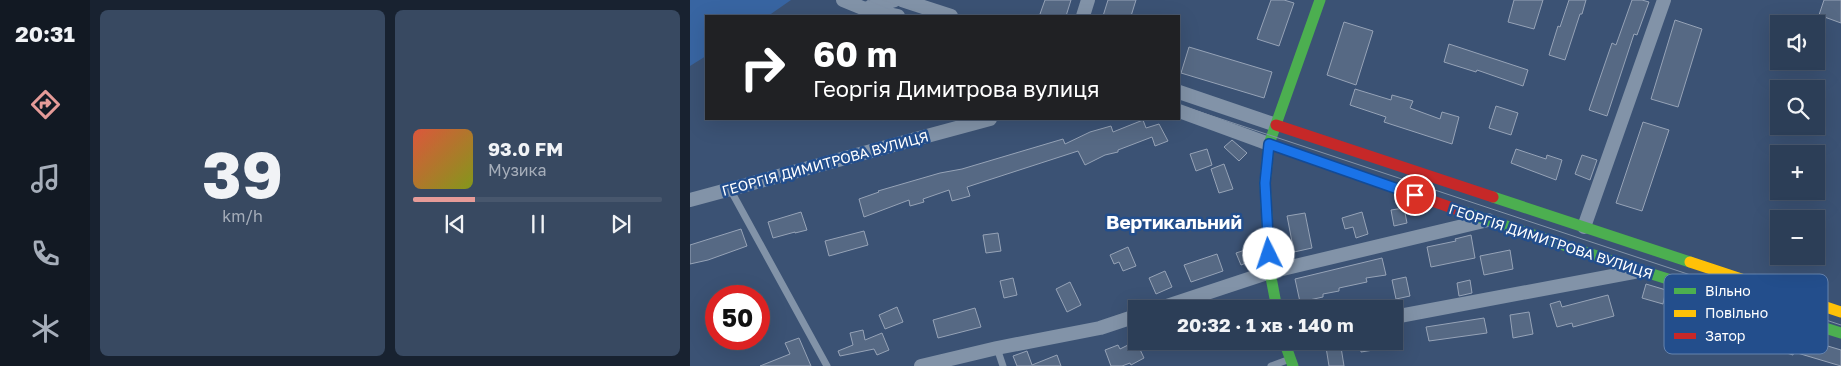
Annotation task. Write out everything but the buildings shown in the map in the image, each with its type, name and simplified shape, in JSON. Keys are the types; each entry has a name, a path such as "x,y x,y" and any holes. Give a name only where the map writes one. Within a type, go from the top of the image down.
{"street":[{"path":"843,0 866,4 895,15"},
{"path":"866,4 895,0"},
{"path":"902,0 948,15"},
{"path":"1083,15 1088,0"},
{"path":"1276,300 1270,272 1265,183 1269,144 1320,0"},
{"path":"1584,227 1664,0"},
{"name":"ГЕОРГІЯ ДИМИТРОВА ВУЛИЦЯ","path":"1180,92 1726,274"},
{"name":"ГЕОРГІЯ ДИМИТРОВА ВУЛИЦЯ","path":"1180,111 1488,220 1664,278"},
{"name":"ГЕОРГІЯ ДИМИТРОВА ВУЛИЦЯ","path":"690,200 986,120"},
{"path":"1185,300 1270,272 1488,220"},
{"path":"1403,314 1639,270"},
{"name":"ГЕОРГІЯ ДИМИТРОВА ВУЛИЦЯ","path":"1828,308 1841,312"},
{"path":"921,366 997,348 1100,328 1128,319"},
{"name":"ГЕОРГІЯ ДИМИТРОВА ВУЛИЦЯ","path":"1828,329 1841,333"},
{"path":"1287,350 1292,362"}],"lane":[{"path":"730,189 827,366"},
{"path":"997,348 1002,366"},
{"path":"1271,366 1292,362"}],"shaded area":[{"path":"690,0 791,0 769,15 705,15 705,57 690,66"}],"tram line":[{"path":"867,0 889,9"},
{"path":"882,0 930,15"},
{"path":"1180,105 1688,274"},
{"path":"1828,321 1841,325"}],"traffic: fast":[{"path":"1275,300 1270,272 1265,183 1269,144 1320,0"},
{"path":"1493,197 1690,262"},
{"path":"1461,211 1664,278"},
{"path":"1828,329 1841,333"},
{"path":"1287,350 1293,366"}],"traffic: slow":[{"path":"1690,262 1726,274"},
{"path":"1828,308 1841,312"}],"traffic: jam":[{"path":"1276,125 1493,197"},
{"path":"1269,144 1461,211"}],"district":[{"name":"Вертикальний","path":"1174,221"}],"route":[{"path":"1269,254 1265,183 1269,144 1415,195"}]}
